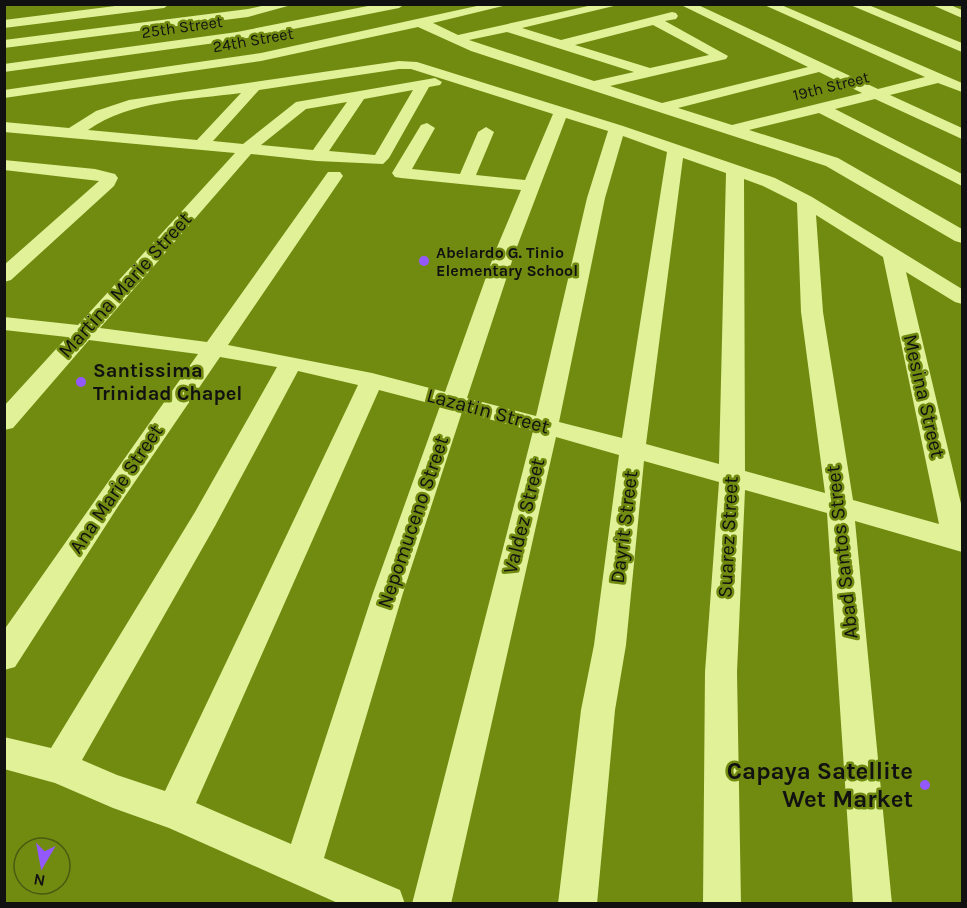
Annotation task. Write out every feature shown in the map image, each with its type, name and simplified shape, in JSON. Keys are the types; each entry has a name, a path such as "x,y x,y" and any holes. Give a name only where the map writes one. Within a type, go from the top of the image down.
{"street":[{"path":"4,24 164,4"},
{"path":"4,44 289,4"},
{"name":"25th Street","path":"4,68 273,30 399,4"},
{"name":"24th Street","path":"4,94 261,57 505,4"},
{"path":"456,39 616,4"},
{"path":"768,4 963,88"},
{"path":"854,4 963,48"},
{"path":"936,4 963,14"},
{"path":"562,44 655,21 690,7 963,134"},
{"path":"243,9 298,49"},
{"path":"592,85 721,56 655,21"},
{"path":"421,23 456,39 592,85 832,162 963,237"},
{"path":"511,28 650,73"},
{"path":"74,132 101,114 122,107 407,65 456,78 617,129 769,182 806,201 963,298"},
{"path":"662,107 820,68"},
{"name":"Martina Marie Street","path":"4,422 247,150 301,105 456,78"},
{"name":"19th Street","path":"731,130 939,78"},
{"path":"4,126 200,146 371,160 381,158 424,84"},
{"path":"200,146 254,87"},
{"path":"317,156 360,95"},
{"path":"820,107 963,181"},
{"name":"Nepomuceno Street","path":"302,869 388,593 505,252 561,112"},
{"path":"427,128 401,173 532,186"},
{"name":"Valdez Street","path":"431,903 546,427 596,198 617,129"},
{"path":"466,179 486,132"},
{"name":"Dayrit Street","path":"577,903 598,710 610,645 633,448 675,150"},
{"path":"4,165 95,174 109,178 108,182 4,276"},
{"path":"4,183 25,167"},
{"name":"Suarez Street","path":"722,903 721,672 732,478 735,170"},
{"name":"Ana Marie Street","path":"4,657 110,498 334,176"},
{"name":"Abad Santos Street","path":"806,201 812,312 840,506 873,903"},
{"name":"Mesina Street","path":"892,253 959,540"},
{"name":"Lazatin Street","path":"4,322 212,350 372,380 633,448 732,478 959,540"},
{"path":"59,767 205,519 291,363"},
{"path":"174,812 372,380"},
{"path":"4,753 59,767 113,791 174,812 302,869 386,903"}],"place":[{"name":"Abelardo G. Tinio Elementary School","path":"424,261"},
{"name":"Santissima Trinidad Chapel","path":"81,382"},
{"name":"Capaya Satellite Wet Market","path":"925,785"}]}
